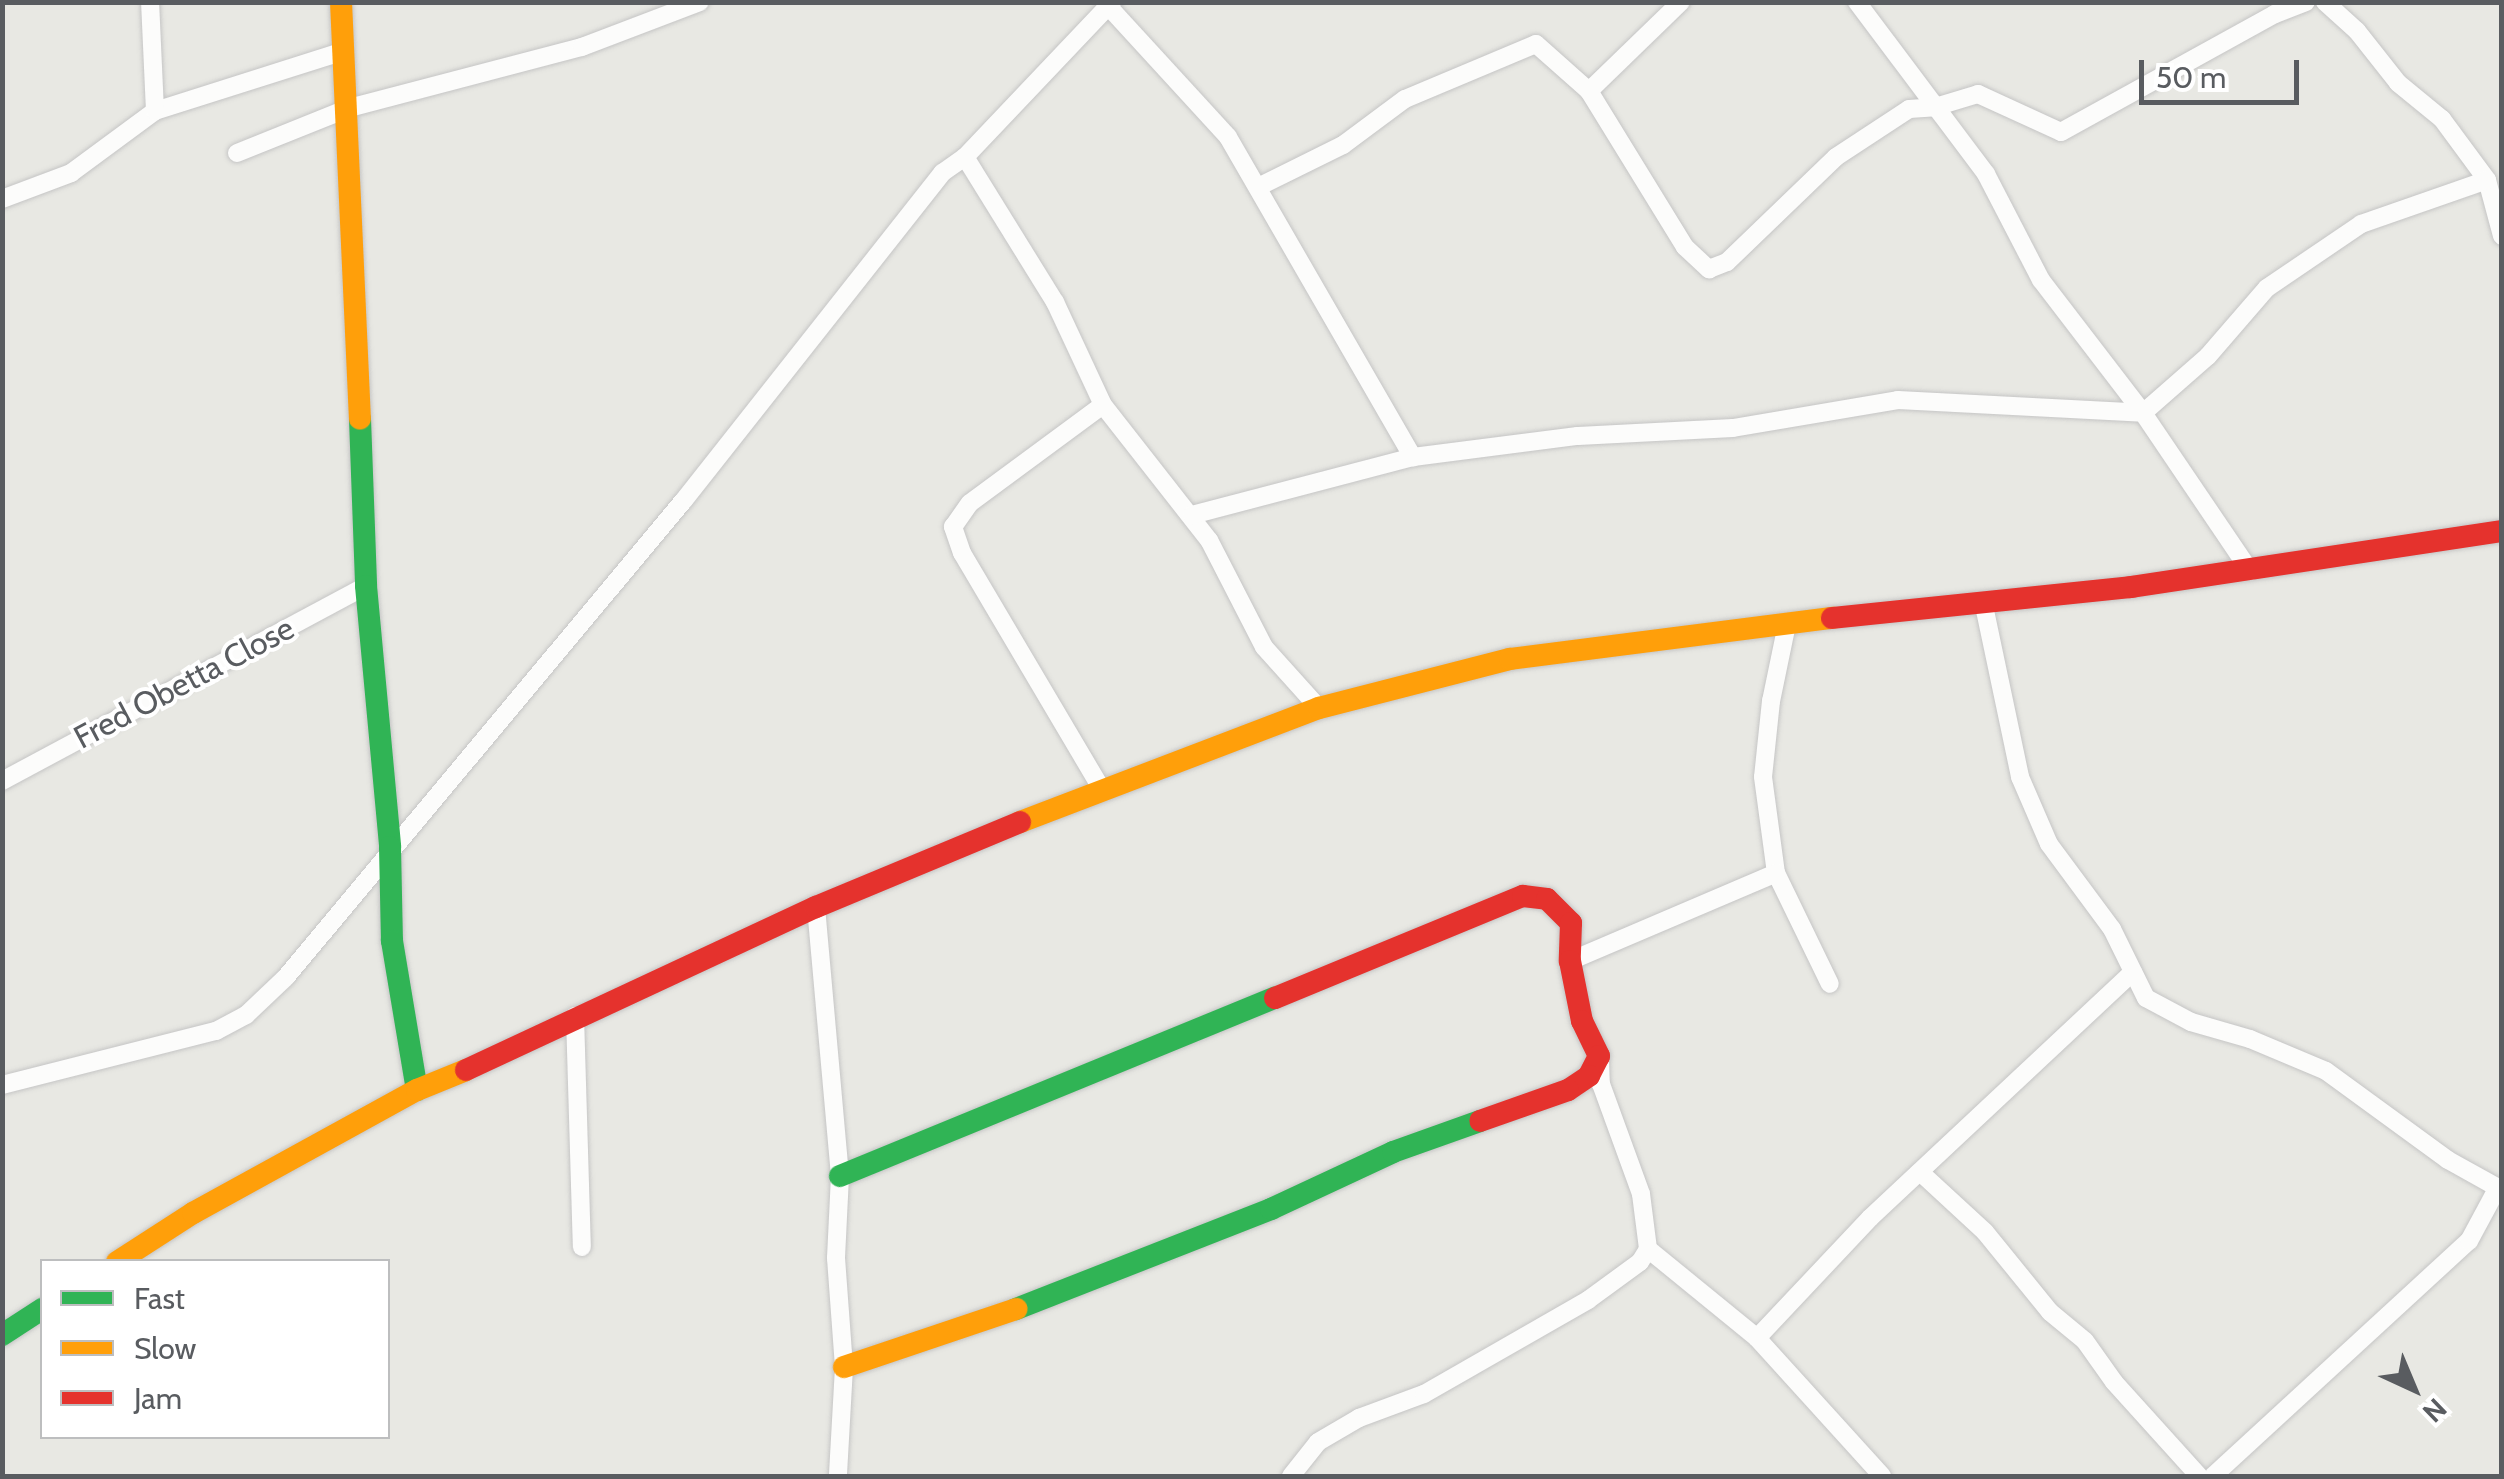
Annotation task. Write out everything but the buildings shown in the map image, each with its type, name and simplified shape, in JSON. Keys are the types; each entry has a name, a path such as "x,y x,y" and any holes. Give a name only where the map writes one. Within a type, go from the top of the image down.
{"street":[{"path":"150,2 155,111"},
{"path":"340,2 349,108 366,586 390,847 396,978 416,1090"},
{"path":"237,154 349,108 582,48 700,2"},
{"path":"1589,91 1681,2"},
{"path":"1857,2 1986,174 2041,280 2143,413 2250,571"},
{"path":"1258,188 1343,146 1405,100 1536,44 1589,91 1685,247 1709,268 1727,262 1836,157 1909,109 1935,108 1978,94 2060,132 2275,14 2306,2"},
{"path":"2325,2 2356,31 2398,83 2442,119 2487,180 2502,236"},
{"path":"6,1077 216,1031 246,1015 323,935 390,847 516,706 942,174 965,157 1111,5 1228,137 1413,456"},
{"path":"2,199 71,173 155,111 344,51"},
{"path":"965,157 1055,302 1104,405 1192,515 1264,647 1319,708"},
{"path":"1192,515 1413,456 1578,436 1733,428 1898,400 2143,413 2208,356 2267,288 2361,224 2487,180"},
{"path":"1102,788 962,553 954,527 970,503 1104,405"},
{"path":"123,1259 192,1214 416,1090 502,1055 575,1016 816,908 1102,788 1319,708 1510,659 2250,571 2502,531"},
{"name":"Fred Obetta Close","path":"2,782 366,586"},
{"path":"1983,601 2020,777 2049,844 2112,930 2146,998 2191,1022 2250,1039 2326,1071 2499,1190 2469,1240 2213,1476"},
{"path":"1787,624 1771,701 1763,777 1776,873 1830,984"},
{"path":"1570,961 1776,873"},
{"path":"840,1176 1524,896 1547,899 1570,922 1570,961 1582,1022 1600,1056 1602,1084 1641,1194 1648,1249 1640,1262 1588,1300 1424,1394 1360,1418 1318,1442 1291,1476"},
{"path":"816,908 840,1176 836,1258 844,1367 838,1476"},
{"path":"1757,1338 1822,1267 2133,972"},
{"path":"575,1016 582,1248"},
{"path":"844,1367 967,1328 1270,1209 1393,1152 1526,1108 1589,1076 1600,1056"},
{"path":"1920,1172 1985,1232 2050,1312 2084,1340 2114,1382 2199,1476"},
{"path":"1648,1249 1757,1338 1882,1476"},
{"path":"2,1335 40,1311"}],"traffic: fast":[{"path":"360,419 366,586 390,847 392,941 417,1090"},
{"path":"840,1176 1275,998"},
{"path":"1016,1309 1271,1209 1393,1152 1480,1121"},
{"path":"2,1335 40,1310"}],"traffic: slow":[{"path":"341,2 360,419"},
{"path":"1020,822 1319,708 1510,659 1832,618"},
{"path":"122,1259 193,1213 417,1090 466,1070"},
{"path":"844,1367 1016,1309"}],"traffic: jam":[{"path":"1832,618 2131,587 2502,531"},
{"path":"466,1070 816,907 1020,822"},
{"path":"1275,998 1523,896 1547,899 1571,923 1570,961 1582,1021 1599,1056 1589,1076 1568,1090 1480,1121"}]}
